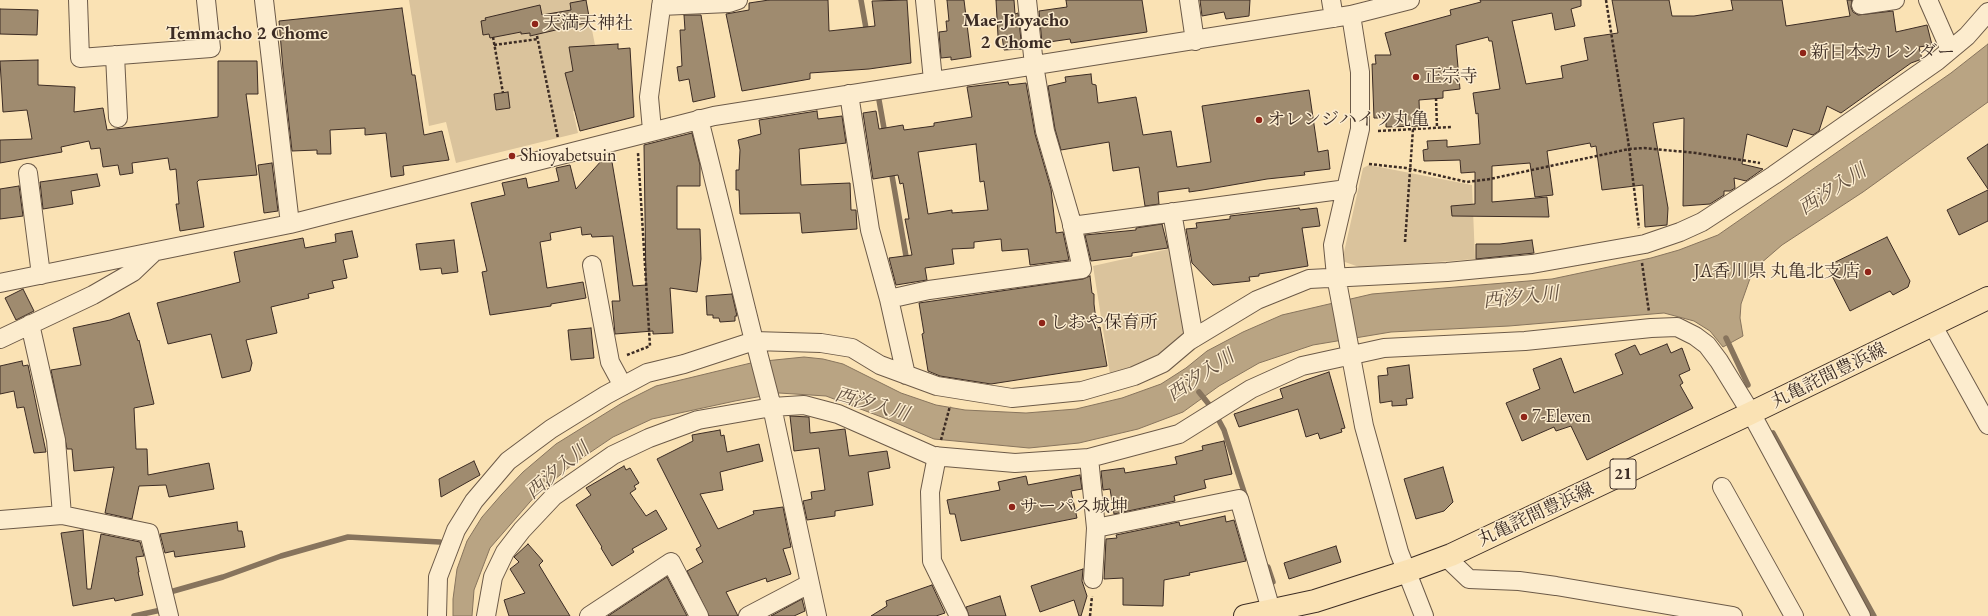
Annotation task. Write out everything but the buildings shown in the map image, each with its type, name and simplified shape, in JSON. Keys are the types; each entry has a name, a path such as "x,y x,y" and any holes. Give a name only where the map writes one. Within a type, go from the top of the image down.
{"main road":[{"name":"丸亀詫間豊浜線","path":"1244,616 1274,612 1315,601 1408,571 1446,556 1751,413 1988,298"}],"street":[{"path":"78,0 80,58 211,48 206,0"},
{"path":"264,0 290,224"},
{"path":"645,132 648,97 662,3 729,3 738,0"},
{"path":"925,0 933,80"},
{"path":"889,299 929,290 1082,269 1072,226 1045,132 1034,65 1027,0"},
{"path":"1189,0 1195,41"},
{"path":"1331,0 1342,17 1360,72 1359,132 1333,245 1336,282 1364,426 1399,552 1408,571 1424,616"},
{"path":"0,283 290,224 699,119 933,80 1195,41 1342,17 1410,0"},
{"path":"1860,5 1895,0"},
{"path":"1928,0 1950,50"},
{"path":"437,616 438,577 456,530 474,501 508,461 551,429 647,372 756,345 821,342 852,348 880,365 937,386 1012,398 1082,391 1134,376 1163,362 1194,338 1256,300 1310,279 1336,282 1532,264 1641,252 1702,222 1774,175 1950,50 1967,36 1988,12"},
{"path":"115,55 118,118"},
{"path":"850,94 870,230 889,299 906,375"},
{"path":"699,119 771,404 817,616"},
{"path":"28,173 41,275"},
{"path":"1072,226 1347,189"},
{"path":"1172,212 1194,338"},
{"path":"0,339 93,295 133,272 154,252"},
{"path":"592,265 610,362 623,386"},
{"path":"30,324 56,440 62,515"},
{"path":"1933,326 1988,425"},
{"path":"486,616 493,577 505,552 522,530 554,496 613,455 650,438 698,420 771,404 804,405 838,414 933,456 1014,463 1089,458 1179,434 1251,389 1302,366 1350,355 1384,348 1525,342 1651,328 1677,327 1696,336 1707,345 1751,413 1861,616"},
{"path":"938,456 930,492 932,561 959,616"},
{"path":"1089,458 1096,528 1093,580"},
{"path":"1722,487 1794,616"},
{"path":"1096,528 1239,499 1274,612"},
{"path":"0,520 62,515 149,533 169,616"},
{"path":"1446,556 1469,579 1519,581 1556,586 1732,616"},
{"path":"589,616 671,562 699,616"},
{"path":"748,616 809,584"}],"path":[{"path":"1606,0 1629,149 1651,328"},
{"path":"493,37 502,93"},
{"path":"494,45 538,38 561,155"},
{"path":"1436,98 1437,128"},
{"path":"1359,132 1397,128 1414,129 1451,127"},
{"path":"1405,242 1414,129"},
{"path":"610,362 650,346 645,132"},
{"path":"1353,162 1411,169 1467,182 1490,179 1629,149 1644,148 1696,153 1759,163 1768,166 1774,175"},
{"path":"938,456 954,388"}],"shaded area":[{"path":"409,0 586,0 595,45 601,103 573,111 578,133 456,163 446,122 429,126"},
{"path":"1369,165 1472,185 1475,259 1362,268 1342,261 1363,168"},
{"path":"1173,248 1185,333 1167,350 1134,367 1110,374 1093,266"}],"water":[{"name":"西汐入川","path":"1988,44 1988,102 1863,192 1782,245 1753,270 1741,304 1740,318 1743,336 1723,347 1710,331 1694,321 1664,313 1509,326 1391,332 1313,345 1259,363 1219,386 1183,412 1138,429 1079,443 1029,448 934,439 826,396 779,393 735,401 652,419 613,437 573,464 536,495 490,548 474,590 472,616 453,616 453,599 457,569 467,541 482,517 502,494 523,472 556,444 622,403 656,386 755,362 804,357 823,359 843,364 901,393 936,405 965,410 1026,413 1076,409 1122,398 1161,384 1186,368 1207,351 1243,332 1282,315 1372,294 1552,279 1651,258 1679,250 1718,235 1951,73"}],"waterway":[{"path":"861,0 867,34"},
{"path":"879,100 885,134"},
{"path":"891,170 907,262"},
{"path":"1726,338 1748,385"},
{"name":"西汐入川","path":"1199,392 1211,407"},
{"path":"1217,417 1224,430 1246,498"},
{"path":"1773,433 1874,616"},
{"path":"170,596 170,592 223,577 281,556 348,537 440,542"},
{"path":"1268,567 1273,582"},
{"path":"134,616 161,610"}],"place":[{"name":"天満天神社","path":"535,24"},
{"name":"新日本カレンダー","path":"1803,53"},
{"name":"正宗寺","path":"1416,77"},
{"name":"オレンジハイツ丸亀","path":"1259,120"},
{"name":"Shioyabetsuin","path":"512,156"},
{"name":"JA香川県 丸亀北支店","path":"1868,272"},
{"name":"しおや保育所","path":"1042,323"},
{"name":"7-Eleven","path":"1524,417"},
{"name":"サーパス城坤","path":"1012,507"}],"district":[{"name":"Mae-Jioyacho 2 Chome","path":"1016,32"},
{"name":"Temmacho 2 Chome","path":"247,34"}]}
